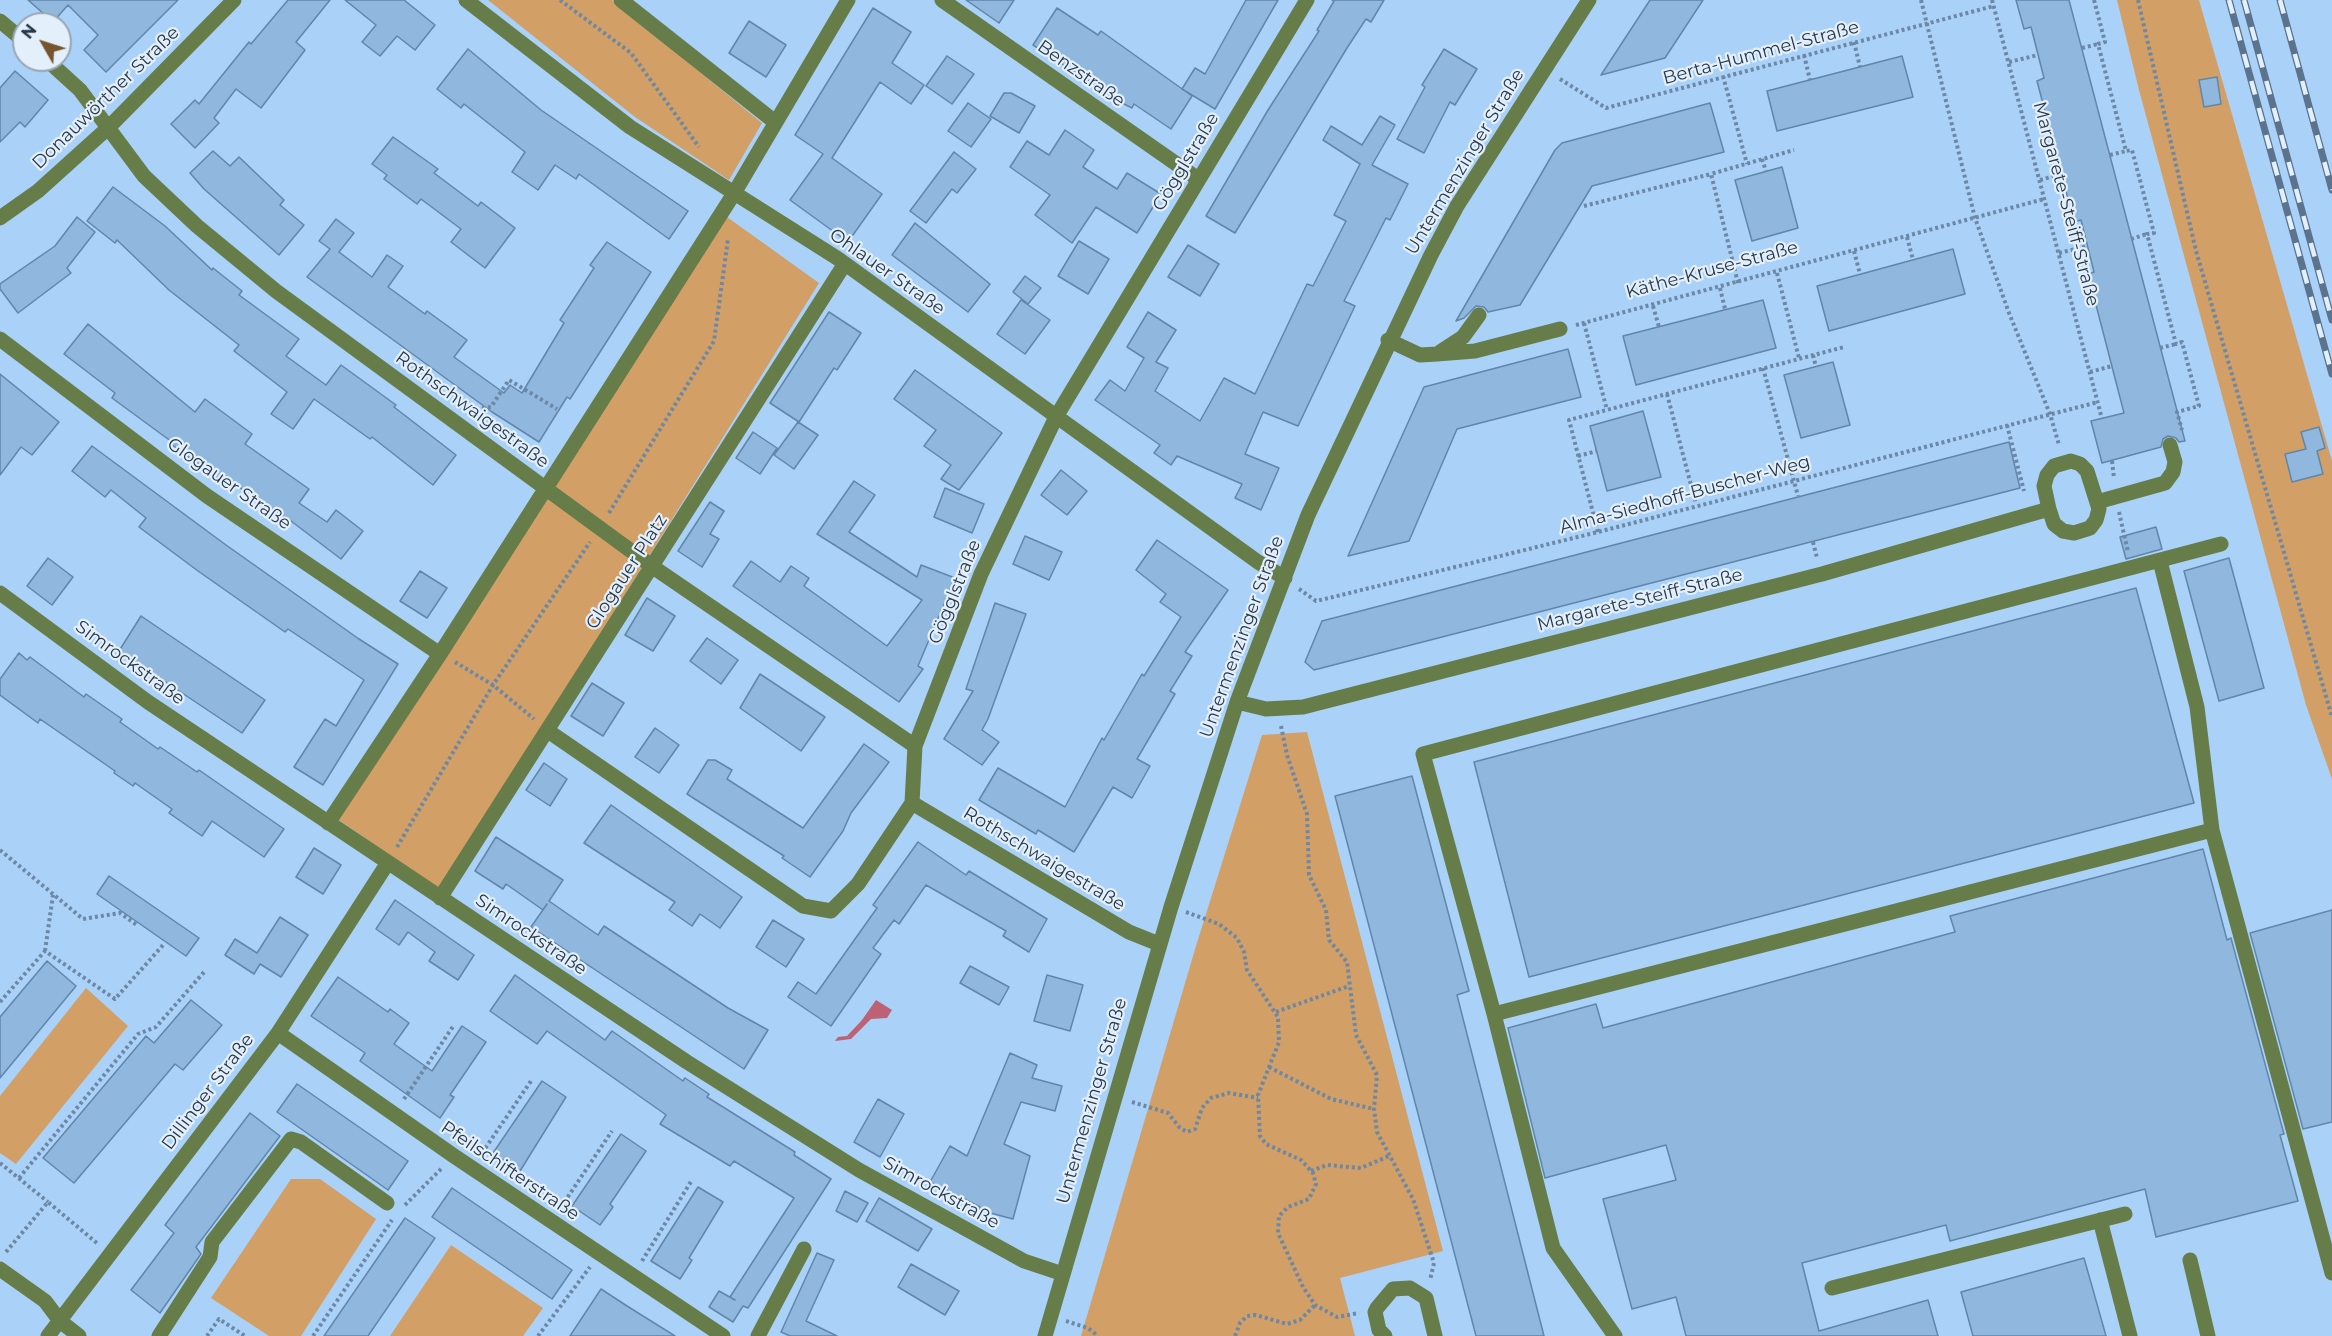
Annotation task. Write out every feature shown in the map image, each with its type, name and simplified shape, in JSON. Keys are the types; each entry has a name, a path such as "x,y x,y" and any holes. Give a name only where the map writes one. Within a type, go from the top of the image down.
{"street":[{"name":"Donauwörther Straße","path":"0,218 38,191 109,127 234,0"},
{"name":"Ohlauer Straße","path":"466,0 630,127 844,265 1258,562 1285,578"},
{"path":"621,0 775,122"},
{"path":"328,823 440,654 733,195 848,0"},
{"name":"Benzstraße","path":"942,0 1198,179"},
{"name":"Gögglstraße","path":"912,803 915,746 981,574 1056,417 1307,0"},
{"name":"Untermenzinger Straße","path":"1045,1336 1159,944 1237,702 1308,515 1389,340 1457,206 1589,0"},
{"path":"0,21 12,31"},
{"name":"Rothschwaigestraße","path":"60,72 80,90 144,176 196,226 276,291 653,567 915,746"},
{"name":"Glogauer Platz","path":"440,898 844,265"},
{"path":"1437,354 1463,337 1479,315"},
{"path":"1389,340 1420,355 1437,354 1475,351 1560,329"},
{"name":"Glogauer Straße","path":"0,339 207,496 440,654"},
{"path":"2097,502 2165,483 2173,472 2175,462 2170,445"},
{"path":"2071,461 2087,471 2099,509 2096,520 2090,528 2074,532 2063,531 2054,524 2044,486 2047,475 2054,466 2063,463 2071,461"},
{"name":"Margarete-Steiff-Straße","path":"1237,702 1279,709 1303,707 1822,574 2049,509"},
{"path":"1615,1336 1553,1248 1494,1014 1423,754 2221,544"},
{"path":"2160,561 2197,707 2212,830 2332,1273"},
{"name":"Simrockstraße","path":"0,593 148,702 387,864 687,1062 859,1170 1024,1261 1063,1274"},
{"path":"548,731 803,906 831,911 858,884 912,803"},
{"name":"Rothschwaigestraße","path":"912,803 1129,932 1159,944"},
{"path":"1494,1014 2212,830"},
{"name":"Dillinger Straße","path":"48,1336 278,1034 387,864"},
{"name":"Pfeilschifterstraße","path":"278,1034 599,1255 723,1336"},
{"path":"159,1336 210,1257 212,1242 291,1139 301,1142 387,1203"},
{"path":"1832,1288 2126,1214"},
{"path":"2100,1220 2130,1336"},
{"path":"758,1336 804,1249"},
{"path":"2190,1260 2208,1336"},
{"path":"0,1269 45,1300 60,1321 79,1336"},
{"path":"1385,1336 1379,1330 1375,1312 1377,1308 1393,1289 1410,1288 1426,1298 1435,1336"}],"path":[{"path":"1921,0 1948,118 1975,218 2009,313 2050,414 2063,463"},
{"name":"Margarete-Steiff-Straße","path":"1992,0 2102,418"},
{"path":"2082,48 2104,42 2094,0"},
{"path":"2138,0 2196,251 2332,717"},
{"name":"Berta-Hummel-Straße","path":"1544,69 1606,108 1994,6"},
{"path":"1854,42 1860,67"},
{"path":"2098,44 2126,151"},
{"path":"1804,55 1810,80"},
{"path":"2009,62 2038,55"},
{"path":"1723,76 1747,164"},
{"path":"1584,206 1711,174 1794,150"},
{"path":"2110,155 2132,150 2154,233 2132,238"},
{"path":"1762,159 1766,171"},
{"path":"1711,174 1738,283"},
{"path":"2040,180 2062,174"},
{"name":"Käthe-Kruse-Straße","path":"1560,329 1777,273 2044,199"},
{"path":"2147,234 2176,344"},
{"path":"1907,237 1913,260"},
{"path":"2059,253 2087,246"},
{"path":"1854,251 1860,274"},
{"path":"1777,273 1799,358"},
{"path":"1720,288 1725,309"},
{"path":"1653,306 1659,327"},
{"path":"1584,323 1607,410"},
{"path":"2160,348 2182,342 2199,406 2178,412 2183,432"},
{"path":"1598,532 1569,420 1844,346"},
{"path":"1813,355 1816,367"},
{"path":"2090,372 2112,366"},
{"path":"1763,368 1798,496"},
{"path":"450,417 466,410 491,407 509,380 557,409"},
{"path":"1667,394 1696,504"},
{"name":"Alma-Siedhoff-Buscher-Weg","path":"1285,578 1316,601 1598,532 1696,504 2098,402"},
{"path":"2007,425 2030,514"},
{"path":"1578,456 1597,451"},
{"path":"440,654 493,685 548,731"},
{"path":"1279,709 1287,755 1306,814 1309,875 1326,910 1329,940 1347,962 1356,1035 1378,1080 1374,1109 1377,1132 1413,1199 1434,1263 1426,1298"},
{"path":"0,850 83,919 120,913 137,925"},
{"path":"0,1002 45,951 53,894"},
{"path":"1171,907 1211,921 1232,933 1242,947 1247,970 1276,1012 1281,1032 1257,1098 1262,1140 1301,1160 1311,1171 1316,1184 1313,1195 1305,1202 1294,1204 1283,1212 1276,1228 1303,1287 1315,1305 1337,1317 1377,1308"},
{"path":"45,951 116,999 164,944"},
{"path":"19,1178 138,1034 156,1027 204,972"},
{"path":"1276,1012 1349,986"},
{"path":"394,1114 454,1025"},
{"path":"1269,1067 1331,1099 1374,1109"},
{"path":"471,1168 531,1081"},
{"path":"1113,1097 1163,1110 1187,1132 1195,1129 1202,1108 1211,1098 1229,1093 1257,1098"},
{"path":"551,1222 612,1131"},
{"path":"313,1336 398,1211 454,1156"},
{"path":"1311,1171 1327,1165 1366,1167 1389,1156"},
{"path":"0,1163 110,1254"},
{"path":"632,1276 692,1180"},
{"path":"0,1260 48,1202"},
{"path":"538,1336 599,1255"},
{"path":"1235,1336 1240,1323 1247,1316 1256,1315 1287,1324 1300,1320 1315,1305"},
{"path":"1051,1317 1088,1328 1098,1336"},
{"path":"207,1336 219,1319 245,1336"}],"shaded area":[{"path":"488,0 612,0 762,123 729,180 635,117"},
{"path":"2117,0 2199,0 2332,461 2332,779 2306,705 2139,90"},
{"path":"727,217 819,283 542,728 438,888 336,818"},
{"path":"1307,732 1443,1251 1340,1278 1355,1336 1081,1336 1196,946 1262,735"},
{"path":"86,988 128,1026 16,1164 0,1153 0,1096"},
{"path":"876,1000 892,1010 887,1018 871,1019 851,1039 835,1041 838,1037 847,1036"},
{"path":"291,1179 320,1179 376,1219 301,1336 269,1336 211,1298"},
{"path":"451,1245 543,1308 523,1336 390,1336"}],"building":[{"path":"28,0 178,0 106,72 84,50 98,35 68,5 62,12 42,12"},
{"path":"288,0 330,0 296,42 305,50 261,108 236,89 214,118 219,123 195,148 171,124 195,100 199,104 249,42 251,44"},
{"path":"345,0 404,0 435,25 415,50 397,36 380,56 362,42 376,25"},
{"path":"966,0 1014,0 999,23"},
{"path":"1246,0 1278,0 1215,109 1182,89 1195,68 1205,74"},
{"path":"1332,0 1384,0 1371,22 1366,19 1347,48 1235,233 1206,216 1268,110 1319,31 1317,30 1334,1"},
{"path":"1650,0 1703,0 1665,58 1601,75"},
{"path":"2016,0 2069,0 2185,441 2179,442 2176,438 2168,436 2163,439 2161,447 2102,463 2091,421 2124,413 2088,274 2094,272 2081,220 2074,222 2037,81 2044,78 2031,27 2024,29"},
{"path":"873,8 911,32 892,63 924,85 911,104 880,82 832,158 882,194 848,242 790,200 823,154 795,135"},
{"path":"1057,8 1098,35 1101,31 1192,96 1171,129 1134,104 1132,108 1122,103 1033,45"},
{"path":"749,21 786,45 766,77 729,53"},
{"path":"468,49 541,110 688,211 669,239 579,174 576,179 555,165 538,190 512,172 525,152 464,104 461,108 437,89"},
{"path":"1444,49 1477,69 1455,105 1450,102 1424,153 1397,139 1425,87 1422,85"},
{"path":"947,56 974,74 952,104 926,86"},
{"path":"1902,56 1913,97 1777,131 1767,91"},
{"path":"16,72 48,100 25,127 20,122 0,142 0,88"},
{"path":"2217,77 2221,104 2204,107 2199,80"},
{"path":"1004,93 1011,93 1035,106 1019,133 990,116"},
{"path":"968,103 991,119 971,147 948,131"},
{"path":"1710,103 1724,152 1592,186 1520,305 1488,312 1484,307 1476,306 1464,318 1456,321 1555,150 1562,143"},
{"path":"1380,116 1395,125 1372,165 1408,184 1390,220 1386,218 1344,301 1355,306 1298,426 1263,412 1245,454 1279,468 1261,510 1235,498 1242,484 1177,456 1171,465 1154,453 1160,445 1095,400 1110,380 1125,391 1144,358 1127,347 1148,312 1176,330 1156,362 1168,368 1155,391 1200,421 1224,378 1255,394 1307,284 1313,286 1346,221 1334,215 1360,164 1323,140 1331,126 1362,145"},
{"path":"1065,130 1094,150 1083,167 1117,189 1127,173 1161,194 1137,233 1096,207 1072,243 1035,215 1050,195 1010,167 1027,141 1049,155"},
{"path":"393,137 438,169 434,173 478,206 481,202 515,228 485,268 451,242 461,229 421,199 417,204 384,179 387,175 372,164"},
{"path":"213,151 230,166 239,157 284,200 280,205 304,225 279,255 204,189 190,173"},
{"path":"954,152 976,169 957,193 952,189 926,223 910,211"},
{"path":"1782,167 1798,228 1752,241 1735,180"},
{"path":"113,187 165,226 212,270 213,268 242,291 239,295 299,339 286,356 326,385 341,365 396,405 394,407 456,455 433,485 372,437 370,439 314,399 293,429 271,414 287,392 234,351 239,345 169,290 117,240 115,243 87,221"},
{"path":"77,217 95,232 67,268 71,273 18,313 0,289 0,284 55,246"},
{"path":"336,219 354,233 339,252 372,277 387,255 403,266 388,287 425,314 427,311 467,340 454,357 504,393 510,385 522,393 564,323 560,320 594,268 590,265 607,242 651,272 570,399 567,397 539,442 492,412 307,277 330,249 319,241"},
{"path":"915,223 990,284 968,312 892,255"},
{"path":"1079,241 1109,259 1088,294 1058,276"},
{"path":"1188,245 1219,264 1200,296 1168,277"},
{"path":"1953,249 1965,294 1829,331 1817,286"},
{"path":"1025,276 1041,288 1028,304 1013,292"},
{"path":"1021,300 1050,320 1025,354 997,334"},
{"path":"1763,300 1776,348 1636,385 1623,336"},
{"path":"829,312 861,333 837,370 834,368 799,422 770,403"},
{"path":"88,324 195,412 205,399 252,434 245,444 309,489 299,503 327,522 336,510 363,531 341,559 291,521 222,476 219,480 112,398 115,393 64,354"},
{"path":"1568,349 1581,397 1457,429 1409,541 1348,556 1424,387"},
{"path":"1833,362 1850,425 1801,438 1784,375"},
{"path":"915,370 1002,433 959,490 941,479 951,465 924,446 936,430 894,399"},
{"path":"0,374 59,422 32,455 21,447 0,475"},
{"path":"1643,411 1661,477 1607,491 1590,426"},
{"path":"798,422 818,435 794,469 774,455"},
{"path":"2319,427 2325,448 2317,451 2323,474 2292,482 2285,454 2306,449 2301,432"},
{"path":"753,432 777,448 760,474 736,458"},
{"path":"2009,442 2020,488 1314,670 1305,662 1322,621"},
{"path":"92,446 226,545 398,664 323,785 294,767 325,719 336,726 364,680 288,629 285,632 198,571 139,527 146,518 111,490 105,497 72,471"},
{"path":"1061,470 1087,491 1067,515 1041,495"},
{"path":"854,481 875,495 849,532 917,577 921,565 955,578 918,666 923,669 899,702 733,586 751,561 780,582 791,566 809,578 804,586 887,646 922,600 817,534"},
{"path":"945,488 984,504 972,533 934,517"},
{"path":"710,502 724,511 710,534 719,539 702,567 678,551"},
{"path":"2156,527 2162,549 2126,559 2120,537"},
{"path":"1025,536 1062,552 1049,580 1013,564"},
{"path":"1157,540 1228,590 1185,652 1192,656 1170,691 1175,694 1137,759 1150,766 1132,798 1113,787 1074,852 1038,830 1036,834 979,800 998,768 1065,807 1102,738 1104,740 1142,674 1144,676 1181,617 1160,602 1166,594 1136,570"},
{"path":"48,558 73,577 52,605 27,586"},
{"path":"2229,558 2264,688 2219,701 2184,571"},
{"path":"420,571 447,588 427,618 400,601"},
{"path":"2136,588 2194,803 1529,977 1474,762"},
{"path":"647,598 675,616 653,651 625,635"},
{"path":"995,603 1026,614 982,730 999,742 982,765 944,739 973,691 966,689"},
{"path":"141,616 265,700 242,733 119,651"},
{"path":"707,638 738,660 721,684 690,661"},
{"path":"19,653 27,660 30,657 84,697 86,694 122,719 120,722 158,749 160,747 197,772 199,770 284,829 264,857 212,821 202,836 169,813 172,809 135,783 133,786 40,719 38,723 0,695 0,679"},
{"path":"760,674 825,717 801,751 740,708"},
{"path":"592,683 624,703 603,736 571,716"},
{"path":"655,728 679,745 659,773 635,757"},
{"path":"864,744 889,762 851,813 843,831 810,877 782,858 784,856 687,794 708,760 715,760 732,770 727,779 803,828"},
{"path":"544,763 567,779 550,806 526,790"},
{"path":"1412,776 1469,991 1457,995 1544,1336 1476,1336 1335,796"},
{"path":"611,805 742,897 720,928 700,914 692,926 669,910 675,902 584,843"},
{"path":"496,837 563,880 549,901 598,935 604,926 728,1008 768,1030 744,1069 531,927 543,910 506,884 503,889 475,871"},
{"path":"918,842 966,875 969,871 1047,919 1029,952 1003,936 1006,931 926,885 899,924 894,920 873,948 881,954 831,1026 788,997 798,982 816,994 877,908 873,905"},
{"path":"314,848 341,865 323,894 296,877"},
{"path":"2203,849 2227,940 2231,938 2284,1134 2280,1135 2298,1201 2156,1237 2145,1189 1950,1241 1946,1225 1802,1263 1819,1331 1928,1300 1938,1336 1686,1336 1676,1297 1632,1309 1603,1199 1676,1180 1666,1145 1545,1178 1508,1028 1596,1004 1603,1028 1955,932 1950,916"},
{"path":"109,876 199,938 186,956 97,894"},
{"path":"395,900 474,955 458,980 429,961 435,952 408,932 399,945 376,929"},
{"path":"2332,910 2332,1122 2303,1129 2250,933"},
{"path":"280,917 308,935 281,977 260,964 254,974 225,955 235,939 257,953"},
{"path":"773,920 804,939 786,967 756,947"},
{"path":"47,961 76,986 0,1078 0,1017"},
{"path":"970,966 1009,987 999,1005 960,983"},
{"path":"515,975 605,1040 612,1031 683,1081 685,1078 709,1094 707,1097 795,1152 794,1155 831,1179 748,1308 743,1306 733,1322 709,1307 719,1291 735,1300 730,1297 794,1198 734,1161 730,1166 660,1124 666,1115 547,1031 537,1044 490,1011"},
{"path":"1047,975 1083,985 1070,1031 1034,1021"},
{"path":"338,977 388,1012 390,1009 409,1023 394,1044 432,1071 462,1026 486,1042 450,1095 454,1097 440,1118 360,1061 365,1053 311,1016"},
{"path":"191,1000 222,1025 183,1070 175,1064 74,1183 43,1158 146,1036 154,1043"},
{"path":"1010,1053 1037,1065 1032,1078 1062,1086 1055,1111 1021,1102 1004,1144 1030,1156 1013,1219 979,1210 980,1207 930,1182 950,1146 967,1156"},
{"path":"542,1081 566,1097 520,1171 493,1153"},
{"path":"297,1084 408,1161 388,1190 277,1112"},
{"path":"878,1099 904,1114 880,1157 854,1142"},
{"path":"250,1113 280,1136 196,1247 201,1254 160,1313 131,1290 174,1233 165,1225"},
{"path":"621,1134 646,1151 610,1204 613,1207 600,1225 572,1206"},
{"path":"698,1187 723,1202 689,1258 692,1260 680,1279 651,1261"},
{"path":"452,1188 572,1270 552,1299 432,1217"},
{"path":"845,1191 868,1203 857,1222 836,1211"},
{"path":"879,1198 932,1229 918,1251 866,1221"},
{"path":"405,1218 435,1238 368,1336 324,1336"},
{"path":"817,1253 834,1260 806,1321 837,1336 790,1336 781,1332"},
{"path":"2084,1258 2106,1336 1973,1336 1961,1292"},
{"path":"911,1264 959,1291 945,1315 898,1287"},
{"path":"601,1289 627,1306 675,1336 570,1336"}],"railway":[{"path":"2229,0 2332,374"},
{"path":"2244,0 2332,320"},
{"path":"2280,0 2332,190"}]}
